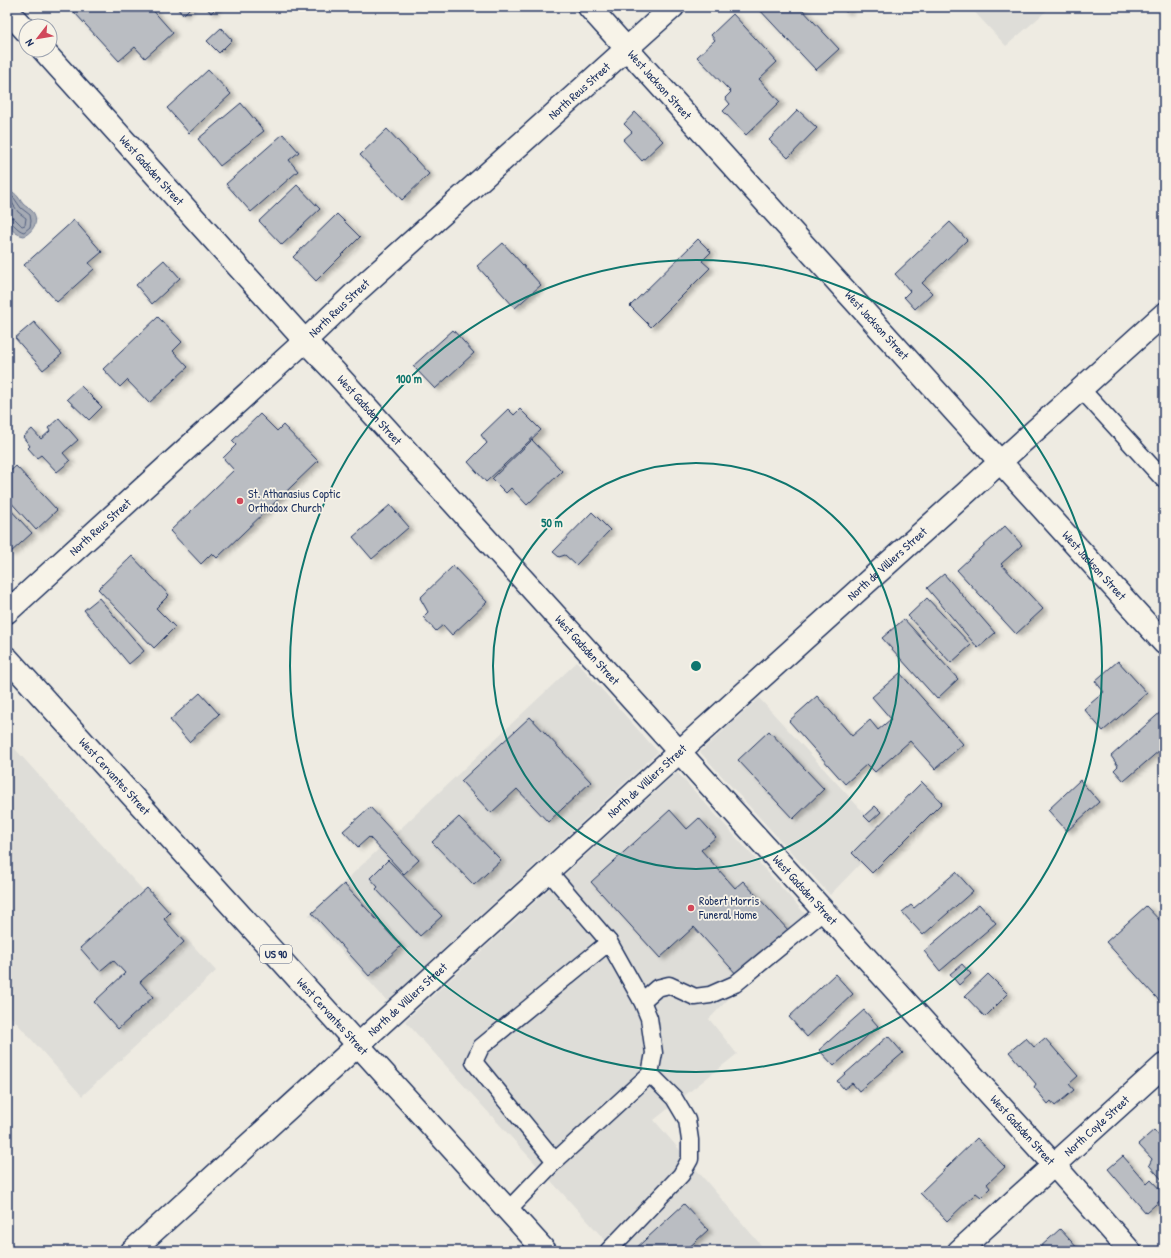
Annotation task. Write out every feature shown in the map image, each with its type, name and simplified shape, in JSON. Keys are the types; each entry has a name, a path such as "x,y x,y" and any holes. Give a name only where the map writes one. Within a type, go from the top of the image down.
{"street":[{"name":"West Jackson Street","path":"589,7 1164,643"},
{"name":"North Reus Street","path":"7,612 305,341 356,292 673,7"},
{"path":"7,10 18,22"},
{"name":"West Gadsden Street","path":"50,58 305,341 334,371 1054,1165 1130,1251"},
{"name":"North de Villiers Street","path":"132,1251 679,752 1164,314"},
{"name":"West Cervantes Street","path":"7,658 545,1251"},
{"name":"North Coyle Street","path":"959,1251 1164,1065"}],"lane":[{"path":"1081,389 1164,480"},
{"path":"508,1210 555,1161 650,1074 654,1053 649,1018 642,1001 609,942 549,872"},
{"path":"642,1001 657,988 669,985 695,997 710,995 735,984 824,911"},
{"path":"555,1161 474,1062 480,1047 609,942"},
{"path":"608,1251 681,1175 690,1159 690,1140 687,1120 674,1098 650,1074"}],"shaded area":[{"path":"970,7 1051,7 1006,46"},
{"path":"577,662 658,752 387,1001 309,915"},
{"path":"759,698 886,837 830,895 700,752"},
{"path":"7,740 216,971 82,1096 7,1012"},
{"path":"677,772 808,917 709,1019 737,1054 654,1120 766,1251 615,1251 405,1021"}],"water":[{"path":"7,190 15,193 35,216 36,219 34,226 30,232 24,236 17,234 12,230 9,224 7,218"}],"building":[{"path":"79,7 150,7 173,33 145,58 135,47 119,61 74,12"},
{"path":"176,7 191,7 183,15"},
{"path":"206,7 217,7 211,13"},
{"path":"757,7 800,7 839,49 816,70"},
{"path":"841,7 852,7 846,12"},
{"path":"733,14 777,62 759,79 780,102 746,135 723,111 730,104 725,98 731,92 697,57 715,40 711,35"},
{"path":"221,28 232,40 219,53 207,41"},
{"path":"208,70 231,94 189,133 167,108"},
{"path":"241,103 264,131 220,166 198,139"},
{"path":"798,110 817,128 788,158 769,140"},
{"path":"635,112 663,141 642,161 623,140 632,132 624,124"},
{"path":"387,129 429,174 402,200 360,155"},
{"path":"283,134 299,152 289,160 298,171 251,212 226,184"},
{"path":"297,185 320,209 282,245 259,221"},
{"path":"337,214 360,237 316,281 293,257"},
{"path":"74,220 102,252 89,263 94,269 57,302 24,265"},
{"path":"950,222 967,240 922,283 932,293 915,309 904,297 910,291 895,274"},
{"path":"698,239 711,252 702,261 710,268 651,327 630,306"},
{"path":"503,243 541,285 515,308 477,266"},
{"path":"164,260 180,278 152,304 136,285"},
{"path":"158,317 182,342 173,351 188,367 149,403 127,380 120,387 103,369"},
{"path":"34,322 62,354 43,370 15,338"},
{"path":"453,330 474,353 435,389 413,366"},
{"path":"81,386 102,407 89,420 67,399"},
{"path":"508,409 514,415 520,409 541,430 486,482 468,462 487,443 481,435"},
{"name":"St. Athanasius Coptic Orthodox Church","path":"260,414 277,431 283,425 318,461 217,558 212,553 201,564 170,531 234,470 223,458 236,445 232,441"},
{"path":"59,418 78,440 63,453 70,461 57,472 41,455 37,458 28,448 30,446 23,437 32,429 41,439 50,431 48,428"},
{"path":"532,440 562,471 527,505 511,488 506,493 492,479"},
{"path":"16,466 57,510 36,530 7,498 7,474"},
{"path":"390,505 409,527 372,559 353,537"},
{"path":"7,506 32,533 10,553 7,550"},
{"path":"592,512 610,530 576,565 565,555 559,557 553,552"},
{"path":"1005,526 1022,545 1001,564 1043,609 1016,634 957,570"},
{"path":"132,556 169,595 156,608 175,627 154,648 98,589"},
{"path":"453,566 487,602 452,635 443,625 436,631 423,617 428,612 420,598"},
{"path":"944,574 995,633 978,648 927,588"},
{"path":"99,598 144,651 129,664 84,610"},
{"path":"927,598 971,645 951,663 908,616"},
{"path":"904,619 958,679 937,699 882,638"},
{"path":"1118,661 1147,693 1103,731 1084,709 1104,692 1095,681"},
{"path":"900,673 963,744 935,769 910,741 875,772 867,764 845,784 789,721 817,696 852,736 870,720 878,730 891,719 872,697"},
{"path":"200,693 219,714 189,742 170,720"},
{"path":"1164,709 1164,755 1160,750 1124,781 1114,770 1118,766 1111,756"},
{"path":"530,717 591,782 548,822 517,789 491,813 461,781"},
{"path":"769,731 824,789 793,819 738,760"},
{"path":"1080,780 1099,802 1067,831 1048,810"},
{"path":"922,782 942,803 872,873 852,853"},
{"path":"875,806 881,812 870,822 864,816"},
{"path":"370,807 419,860 404,874 369,837 358,847 343,831"},
{"name":"Robert Morris Funeral Home","path":"670,810 687,829 699,818 716,837 701,850 735,888 743,881 789,931 738,976 694,927 660,958 591,882"},
{"path":"459,817 501,860 474,885 432,842"},
{"path":"388,860 442,916 420,936 376,889 378,887 370,878"},
{"path":"956,872 973,891 923,935 902,912 911,905 914,908"},
{"path":"344,884 401,946 369,976 312,913"},
{"path":"147,888 170,913 164,919 184,942 140,982 153,997 118,1029 94,1002 125,973 113,960 100,971 80,948"},
{"path":"979,904 996,923 940,971 924,951"},
{"path":"1146,906 1164,925 1164,1006 1106,942"},
{"path":"962,964 971,974 959,985 950,974"},
{"path":"835,974 853,994 807,1037 789,1017"},
{"path":"988,974 1008,994 985,1017 965,996"},
{"path":"864,1010 878,1026 834,1066 819,1050"},
{"path":"888,1036 903,1053 859,1091 852,1083 844,1089 837,1081"},
{"path":"1026,1038 1034,1047 1045,1038 1078,1076 1069,1084 1074,1090 1055,1106 1051,1101 1048,1104 1034,1087 1036,1084 1009,1052"},
{"path":"1154,1130 1164,1141 1164,1182 1149,1165 1152,1159 1138,1144"},
{"path":"977,1138 1005,1167 987,1184 990,1188 981,1197 976,1193 947,1221 920,1193"},
{"path":"1123,1156 1147,1184 1151,1180 1164,1194 1164,1197 1146,1213 1108,1169"},
{"path":"684,1204 708,1230 685,1251 633,1251"},
{"path":"1060,1229 1080,1251 1040,1251 1038,1249"}],"place":[{"name":"St. Athanasius Coptic Orthodox Church","path":"240,501"},
{"name":"Robert Morris Funeral Home","path":"691,908"}]}
